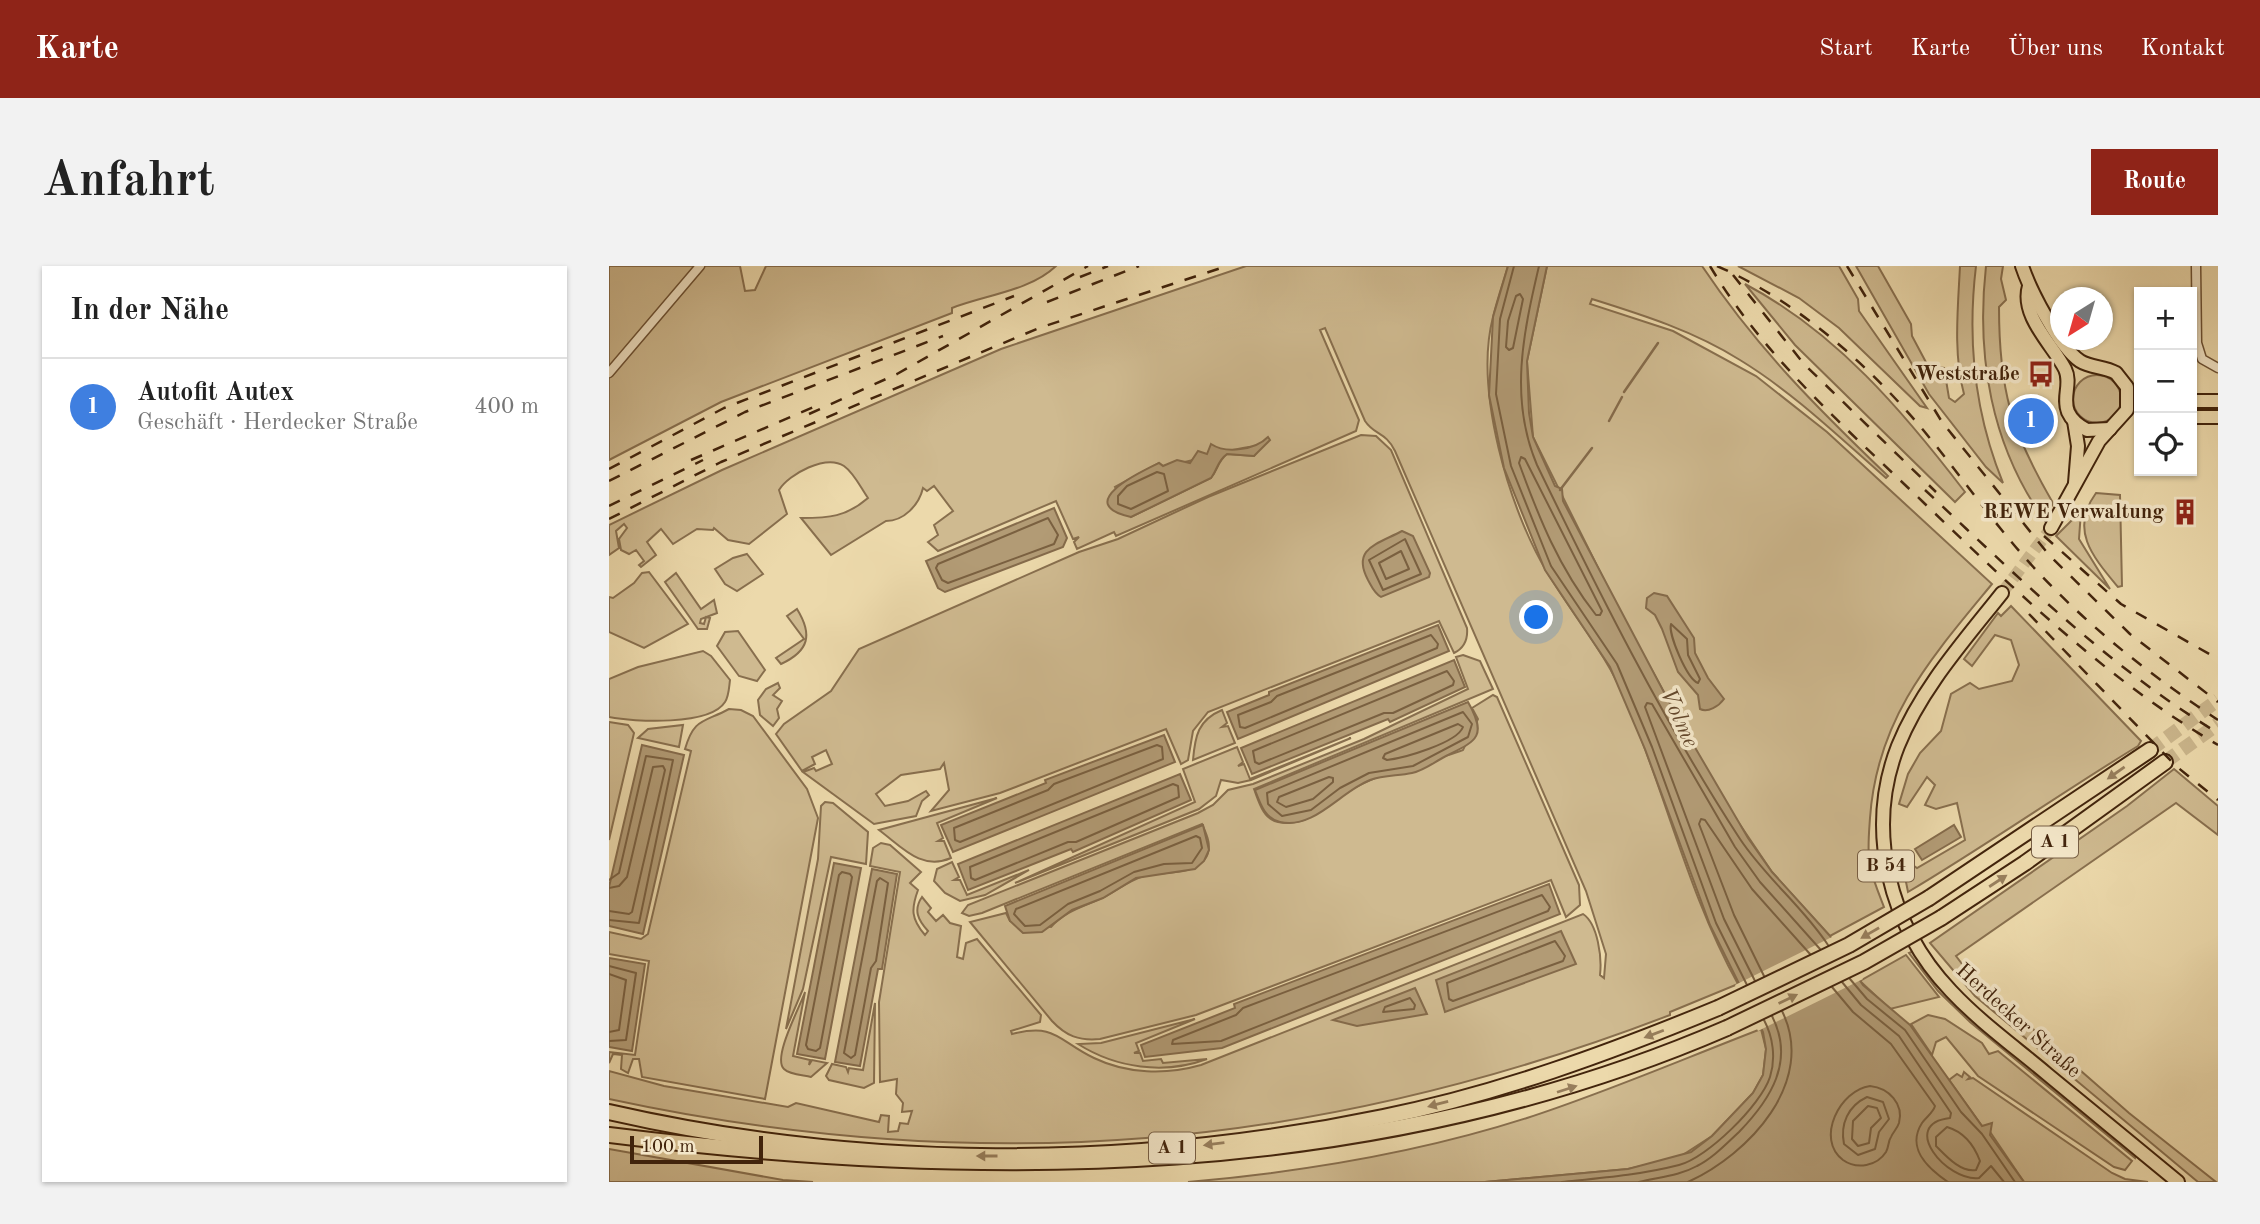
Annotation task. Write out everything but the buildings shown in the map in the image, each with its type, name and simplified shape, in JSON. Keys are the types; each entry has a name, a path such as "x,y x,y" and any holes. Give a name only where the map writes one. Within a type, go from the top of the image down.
{"highway":[{"name":"A 1","path":"609,1112 769,1141 913,1155 1096,1155 1305,1131 1438,1104 1556,1069 1718,1008 1849,945 1929,898 2150,750"},
{"name":"A 1","path":"1152,1173 1304,1154 1383,1140 1473,1118 1621,1071 1727,1028 1864,962 1941,918 2025,863 2165,762"},
{"path":"609,1135 772,1165 874,1174"}],"main road":[{"path":"2022,266 2029,286 2056,335 2078,360 2092,368 2116,373 2134,395 2123,418 2099,441 2084,474 2075,483 2051,528"},
{"path":"2029,286 2027,297 2031,312 2065,368 2066,406 2074,421 2078,446 2075,483"},
{"path":"2067,388 2078,375 2092,368"},
{"path":"2197,401 2218,401"},
{"path":"2123,418 2134,417"},
{"path":"2197,417 2218,417"},
{"path":"2074,421 2092,430 2110,428"},
{"name":"Herdecker Straße","path":"2002,593 1934,681 1898,746 1883,808 1890,884 1915,943 1949,990 2178,1182"}],"street":[{"path":"609,373 700,266"},
{"path":"2196,266 2197,343 2202,359 2218,368"}],"shaded area":[{"path":"609,266 740,266 745,291 755,290 766,266 1056,266 1020,287 952,308 952,313 721,402 609,460"},
{"path":"1246,266 1508,266 1493,317 1488,346 1488,379 1492,413 1508,483 1533,546 1547,572 1600,651 1619,685 1641,738 1705,916 1738,984 1670,1012 1670,1015 1538,1061 1407,1097 1277,1122 1146,1138 1014,1143 882,1139 747,1124 609,1099 609,1071 664,1086 788,1107 796,1103 879,1122 881,1115 889,1116 888,1132 898,1131 900,1123 908,1124 912,1111 902,1112 903,1103 896,1094 897,1079 880,1082 879,1002 900,872 870,866 873,848 881,843 890,845 921,872 910,883 918,890 914,914 925,935 928,931 919,919 917,911 922,897 931,908 928,912 936,921 943,915 950,923 961,926 957,957 963,959 966,943 977,939 1041,1015 1040,1022 1011,1031 1012,1034 1027,1031 1048,1032 1094,1058 1133,1070 1174,1070 1201,1065 1583,914 1595,933 1600,975 1604,978 1606,954 1586,891 1395,451 1388,440 1365,421 1325,328 1320,330 1359,420 1356,431 1116,536 1114,532 1077,549 1074,542 1079,537 1073,539 1056,501 938,551 928,542 938,535 934,525 953,511 934,486 927,491 923,488 914,506 905,515 886,521 831,555 801,518 820,518 845,513 868,498 848,469 828,462 799,472 784,484 779,490 787,514 749,544 728,540 714,528 697,529 673,544 661,529 647,542 656,555 641,567 639,565 644,561 636,550 629,554 621,550 619,539 627,528 624,524 616,531 619,548 609,555 609,525 722,470 1001,349","holes":["1268,438 1254,456 1227,454 1211,478 1131,517 1115,487 1159,463 1163,466 1175,464 1234,449 1259,446"]},
{"path":"1547,266 1702,266 1766,351 1888,476 1886,478 1798,401 1723,350 1649,318 1592,299 1590,304 1673,331 1756,376 1827,432 1992,584 1928,664 1911,691 1883,750 1875,782 1868,849 1871,871 1884,907 1830,936 1772,872 1724,801 1622,616 1533,437 1527,361"},
{"path":"1738,266 1839,266 1858,299 1859,311 1927,408 1920,406 1839,328 1799,298"},
{"path":"1856,266 1878,266 1911,324 1912,336 1928,366 1944,368 1949,398 1955,402 1964,394 1957,347 1960,266 1976,266 1972,322 1975,376 1985,430 2003,483 1986,467 1929,394"},
{"path":"1986,266 2003,266 2001,279 2006,300 1999,307 2005,387 2017,431 2053,503 2045,521 2012,462 1991,399 1983,333"},
{"path":"1745,284 1809,325 1866,376 1917,432 1965,492 1955,502 1795,345"},
{"path":"2097,375 2114,382 2121,399 2114,416 2097,423 2080,416 2073,399 2080,382"},
{"path":"1361,435 1376,436 1391,450 1467,628 1465,643 1454,653 1439,621 1208,712 1193,731 1188,760 1181,764 1166,729 1000,793 931,811 949,790 944,763 940,769 901,775 876,794 885,806 908,801 926,791 929,795 922,801 916,816 874,824 803,772 814,768 816,771 832,764 826,750 812,757 815,764 802,771 776,734 784,724 831,691 859,649 1079,552 1118,539 1208,497"},
{"path":"2096,493 2120,495 2122,586 2118,587 2109,576 2087,543 2085,519 2088,506"},
{"path":"2081,511 2079,539 2110,589 2056,536"},
{"path":"747,554 763,574 737,591 725,584 715,569 733,558"},
{"path":"649,572 688,624 644,648 609,632 609,597 613,598 634,583 642,573"},
{"path":"676,573 701,609 714,600 717,613 706,617 710,618 707,629 698,629 665,582"},
{"path":"2011,606 2141,741 2138,746 1908,892 1901,857 1917,868 1965,840 1957,803 1936,809 1925,805 1935,785 1927,777 1907,807 1899,804 1908,774 1920,753 1941,731 1951,694 1970,683 1979,689 2012,681 2019,665 2011,640 1995,635 1972,666 1964,659 1998,613 2001,616"},
{"path":"797,609 805,627 806,634 803,648 781,664 776,658 804,639 787,616"},
{"path":"738,631 765,670 757,681 739,676 717,646 725,632"},
{"path":"703,651 711,656 730,680 726,700 717,710 688,719 636,720 609,717 609,679 638,667"},
{"path":"1463,655 1480,661 1493,689 1254,789 1265,814 1273,820 1288,823 1307,819 1359,785 1463,750 1478,719 1472,708 1493,695 1497,697 1579,885 1580,905 1566,917 1551,880 1196,1015 1092,1039 1073,1036 1057,1026 970,922 1006,913 1010,921 1051,927 1070,912 1129,882 1193,868 1205,859 1209,850 1202,824 982,913 969,916 962,913 968,905 1198,813 1213,805 1228,790 1253,784 1364,739 1468,689 1456,657"},
{"path":"778,683 780,688 773,695 782,701 777,709 779,718 773,726 760,715 758,700 766,689"},
{"path":"729,709 741,710 753,716 807,789 818,818 765,1099 642,1077 639,1059 633,1059 628,1073 621,1069 622,1055 613,1054 609,1063 609,1052 635,1055 649,961 609,954 609,932 641,939 648,934 691,751 685,749 688,739 696,726"},
{"path":"1222,710 1227,723 1222,727 1228,726 1235,743 1193,760 1199,730 1208,719"},
{"path":"609,722 628,725 634,733 609,840"},
{"path":"683,725 679,747 638,738 648,729"},
{"path":"1351,738 1251,780 1238,783 1221,780 1216,796 1199,809 1015,883 1195,802 1183,769 1237,747 1243,762 1238,766 1244,764 1250,779"},
{"path":"2174,769 2218,806 2218,835 2176,803 1956,956 1969,973 2129,1113 2216,1182 2198,1182 1975,996 1930,943 2127,806"},
{"path":"997,798 937,823 943,838 938,841 944,841 951,858 940,861 930,862 912,855 879,830"},
{"path":"825,802 833,803 868,832 866,864 831,857 803,989 786,1029 818,859 821,806"},
{"path":"952,862 959,877 954,880 960,880 967,895 1029,870 985,895 960,901 945,893 934,881 937,869"},
{"path":"1914,951 2136,1154 2135,1158 1970,1022 1938,991 1909,953"},
{"path":"1906,955 1939,997 1890,1009 1860,981"},
{"path":"805,992 793,1056 810,1060 809,1065 812,1060 827,1063 811,1077 790,1072 784,1069 781,1063 788,1032"},
{"path":"875,1003 874,1083 864,1088 829,1080 826,1076 832,1064 846,1067 848,1072 849,1068 863,1070"},
{"path":"1928,1015 1945,1019 1982,1043 1989,1054 1998,1051 2132,1161 2125,1170 2114,1167 1978,1076 1946,1037 1936,1042 1932,1055 1911,1024"},
{"path":"1195,1019 1136,1043 1139,1051 1134,1053 1140,1053 1143,1061 1161,1059 1163,1063 1207,1059 1191,1064 1157,1068 1124,1064 1078,1044 1101,1043"},
{"path":"1761,1029 1766,1049 1763,1075 1753,1093 1712,1136 1678,1158 1628,1169 1485,1182 1188,1182 1317,1167 1402,1151 1486,1130 1586,1097"},
{"path":"1964,1072 1970,1077 1968,1079 1973,1078 2112,1173 2125,1179 2148,1182 2024,1182 1986,1126 1982,1126 1949,1080 1957,1074 1962,1077"},
{"path":"609,1149 783,1180 813,1182 609,1182"}],"water":[{"path":"1508,266 1547,266 1527,361 1533,437 1555,486 1562,489 1563,501 1676,715 1748,838 1772,872 1830,936 1863,985 1910,1025 1982,1126 1992,1123 1990,1135 2024,1182 1485,1182 1628,1169 1691,1152 1712,1136 1753,1093 1763,1075 1766,1049 1763,1032 1710,925 1645,749 1610,667 1545,570 1504,468 1489,395 1493,317"},
{"path":"1268,437 1270,440 1254,456 1227,454 1221,459 1211,478 1131,517 1114,511 1108,504 1109,497 1116,488 1159,463 1163,466 1177,460 1190,463 1198,451 1207,454 1211,444 1232,450 1248,448"},
{"path":"1054,508 1067,538 1063,547 945,592 938,588 926,561"},
{"path":"1402,531 1413,536 1430,573 1429,577 1381,597 1368,580 1363,561 1365,554 1376,544"},
{"path":"1654,593 1667,596 1694,638 1695,653 1708,678 1724,699 1713,708 1700,709 1698,695 1678,672 1655,615 1646,608 1647,598"},
{"path":"1438,625 1449,651 1238,739 1227,712 1269,695 1269,692"},
{"path":"1454,660 1465,687 1390,722 1388,719 1252,774 1241,748"},
{"path":"1468,702 1477,723 1476,737 1425,768 1412,773 1370,780 1316,815 1292,823 1270,818 1261,805 1255,790"},
{"path":"1164,735 1175,762 953,852 941,825 1046,783 1045,780"},
{"path":"642,745 684,755 643,934 609,926 609,887"},
{"path":"1180,774 1191,800 1073,852 1071,849 968,890 958,864"},
{"path":"1203,825 1209,850 1204,861 1195,869 1136,878 1103,898 1072,910 1042,932 1023,933 1010,921 1005,906"},
{"path":"1954,825 1961,837 1922,860 1915,849"},
{"path":"834,863 861,868 825,1059 797,1054"},
{"path":"872,869 897,874 882,969 878,969 860,1066 835,1062"},
{"path":"1549,884 1560,914 1222,1048 1145,1057 1141,1045 1235,1008 1234,1004"},
{"path":"1561,931 1576,964 1445,1012 1436,980"},
{"path":"609,958 645,964 632,1051 609,1047"},
{"path":"1415,988 1427,1014 1357,1026 1333,1020"}],"pier":[{"path":"1834,936 1863,979 1758,1031 1735,985"}],"waterway":[{"path":"1624,392 1658,343"},
{"path":"1609,421 1622,397"},
{"path":"1560,490 1592,448"}],"tunnel":[{"path":"2002,593 2051,528"},
{"path":"2150,750 2218,700"},
{"path":"2165,762 2218,724"}],"railway":[{"path":"809,414 897,374 1088,266"},
{"path":"1080,277 1108,266"},
{"path":"1047,302 1139,266"},
{"path":"609,519 721,462 1039,328 1227,266"},
{"path":"1710,266 1755,331 1808,391 1992,568 2100,663 2177,720 2218,745"},
{"path":"1717,266 1775,297 1829,336 1855,359 1902,406 2007,537 2079,613 2123,651 2218,720"},
{"path":"1847,266 1942,422 2049,555 2130,634 2218,702"},
{"path":"1733,275 1804,364 1936,492"},
{"path":"609,469 724,408 1014,296"},
{"path":"609,481 745,412 943,336"},
{"path":"691,460 816,406"},
{"path":"609,506 703,460"},
{"path":"1925,490 2030,588 2102,650 2178,707 2218,733"},
{"path":"2044,536 2121,604 2218,659"},
{"path":"2029,614 2176,766 2218,800"}],"place":[{"name":"Weststraße","path":"2041,374"},
{"name":"Autofit Autex","path":"2031,421"},
{"name":"REWE Verwaltung","path":"2185,512"}],"water label":[{"name":"Volme","path":"1679,718"}]}
